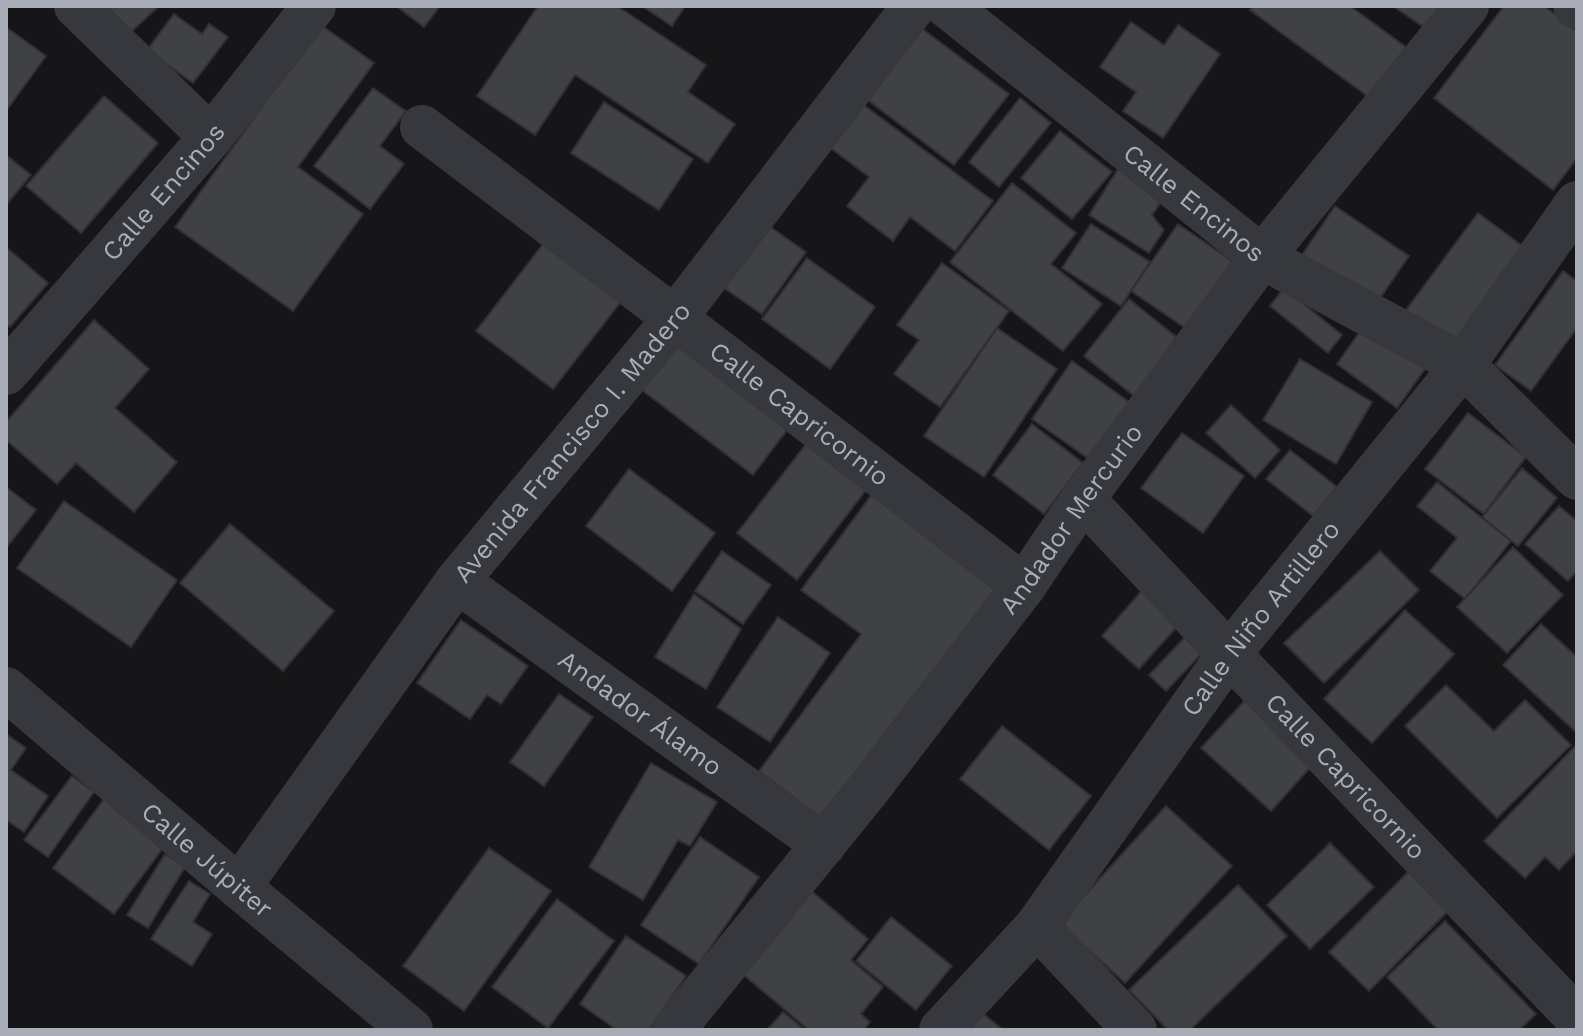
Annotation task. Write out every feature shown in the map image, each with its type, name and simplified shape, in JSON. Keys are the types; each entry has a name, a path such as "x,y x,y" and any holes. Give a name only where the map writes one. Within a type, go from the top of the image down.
{"street":[{"path":"76,6 211,137"},
{"name":"Calle Encinos","path":"10,360 211,137 314,6"},
{"name":"Avenida Francisco I. Madero","path":"239,887 457,581 675,318 914,6"},
{"name":"Calle Encinos","path":"947,6 1262,257 1463,365 1577,478"},
{"name":"Andador Mercurio","path":"673,1030 824,845 1024,586 1083,499 1262,257 1467,6"},
{"name":"Calle Capricornio","path":"422,127 1024,586"},
{"name":"Calle Niño Artillero","path":"941,1030 1037,926 1229,654 1463,365 1577,203"},
{"name":"Calle Capricornio","path":"1083,499 1577,1018"},
{"name":"Andador Álamo","path":"457,581 824,845"},
{"name":"Calle Júpiter","path":"6,689 411,1030"},
{"path":"1037,926 1135,1030"}],"building":[{"path":"89,6 159,6 122,40"},
{"path":"396,6 440,6 424,27"},
{"path":"538,6 617,6 706,65 688,92 735,124 708,163 575,75 535,135 477,96"},
{"path":"642,6 685,6 672,26"},
{"path":"1253,6 1350,6 1414,53 1377,103 1250,10"},
{"path":"1393,6 1445,6 1428,30"},
{"path":"1504,6 1544,6 1577,31 1577,158 1553,190 1434,98"},
{"path":"174,14 202,34 209,24 228,37 193,83 147,50"},
{"path":"1131,22 1164,45 1178,25 1220,54 1163,138 1123,111 1136,92 1100,67"},
{"path":"916,24 1009,94 954,165 861,95"},
{"path":"321,25 374,63 298,167 363,214 293,311 175,227"},
{"path":"6,27 46,56 6,111"},
{"path":"373,88 406,111 380,146 404,164 370,209 314,166"},
{"path":"104,96 158,143 81,233 26,186"},
{"path":"1020,98 1051,123 999,187 969,162"},
{"path":"604,102 693,159 659,210 571,153"},
{"path":"861,103 993,201 955,251 910,217 893,241 847,206 869,177 828,146"},
{"path":"1060,131 1112,172 1072,219 1021,178"},
{"path":"6,155 31,175 6,205"},
{"path":"1120,166 1166,195 1152,215 1164,230 1149,253 1089,215"},
{"path":"1012,183 1076,233 1051,264 1102,304 1063,351 950,262"},
{"path":"1335,206 1409,256 1376,304 1302,255"},
{"path":"1478,213 1528,250 1453,351 1403,314"},
{"path":"1091,224 1150,262 1121,306 1062,268"},
{"path":"1178,224 1241,267 1194,334 1131,291"},
{"path":"769,226 806,252 762,314 724,288"},
{"path":"550,235 627,294 553,389 476,331"},
{"path":"6,247 48,283 10,327 6,324"},
{"path":"807,258 875,307 830,369 762,319"},
{"path":"942,263 1009,311 940,407 894,374 919,340 897,325"},
{"path":"1563,271 1577,281 1577,328 1531,391 1495,365"},
{"path":"1284,288 1342,335 1328,353 1270,306"},
{"path":"1129,299 1180,340 1134,396 1084,356"},
{"path":"1369,319 1430,362 1397,408 1337,364"},
{"path":"94,320 149,369 115,408 177,462 134,512 76,463 57,484 6,440 6,422"},
{"path":"997,328 1057,369 984,477 924,436"},
{"path":"677,337 791,425 753,475 638,387"},
{"path":"1300,359 1372,402 1336,464 1263,420"},
{"path":"1072,361 1132,404 1092,461 1032,419"},
{"path":"1231,405 1280,450 1255,478 1206,433"},
{"path":"1468,413 1526,457 1484,514 1425,469"},
{"path":"1032,424 1083,463 1044,514 993,475"},
{"path":"1182,433 1244,476 1203,533 1141,488"},
{"path":"810,439 870,485 797,580 737,533"},
{"path":"1290,450 1337,487 1313,516 1266,479"},
{"path":"1522,468 1557,498 1518,546 1482,517"},
{"path":"629,469 715,533 672,591 586,526"},
{"path":"1437,482 1511,541 1465,599 1430,571 1457,538 1417,506"},
{"path":"878,486 1009,582 830,825 759,771 861,634 801,590"},
{"path":"6,487 36,510 6,548"},
{"path":"64,501 177,580 131,647 17,568"},
{"path":"1559,506 1577,521 1577,571 1568,581 1525,544"},
{"path":"230,524 334,611 283,671 180,583"},
{"path":"1513,547 1563,595 1507,653 1457,607"},
{"path":"722,551 771,585 743,624 695,591"},
{"path":"1380,551 1419,590 1324,683 1284,643"},
{"path":"1146,586 1183,620 1139,669 1102,636"},
{"path":"694,594 741,629 706,689 655,657"},
{"path":"1405,610 1454,654 1372,743 1324,699"},
{"path":"778,617 830,653 770,742 717,707"},
{"path":"461,620 528,666 501,704 487,695 470,719 417,683"},
{"path":"1541,624 1577,657 1577,733 1503,665"},
{"path":"1188,634 1205,650 1166,691 1149,675"},
{"path":"1446,685 1494,731 1525,700 1571,745 1497,818 1405,726"},
{"path":"559,694 593,717 544,786 510,762"},
{"path":"1247,698 1316,761 1271,811 1201,748"},
{"path":"1002,726 1091,796 1049,850 960,779"},
{"path":"6,734 26,748 11,770 48,796 24,832 6,820"},
{"path":"1577,744 1577,851 1559,870 1545,857 1525,878 1484,841"},
{"path":"651,763 717,802 690,846 678,840 643,900 589,867"},
{"path":"72,776 94,792 48,857 24,840"},
{"path":"107,795 169,840 114,914 53,868"},
{"path":"1166,806 1232,866 1125,983 1059,923"},
{"path":"700,837 759,877 699,964 641,925"},
{"path":"1330,843 1374,887 1310,949 1267,905"},
{"path":"489,848 551,891 464,1011 403,966"},
{"path":"165,854 185,867 148,928 127,915"},
{"path":"1413,867 1453,906 1369,991 1329,952"},
{"path":"189,881 210,894 193,922 212,934 192,966 151,939"},
{"path":"802,883 868,939 851,960 883,987 861,1014 870,1022 864,1030 809,1030 733,966"},
{"path":"1238,885 1287,936 1190,1030 1168,1030 1129,990"},
{"path":"557,899 614,941 548,1028 492,987"},
{"path":"891,917 952,966 916,1010 856,961"},
{"path":"1445,921 1536,1014 1519,1030 1438,1030 1387,977"},
{"path":"626,936 686,976 649,1030 617,1030 580,1004"},
{"path":"975,1007 1003,1030 955,1030"},
{"path":"783,1012 805,1030 767,1030"}]}
